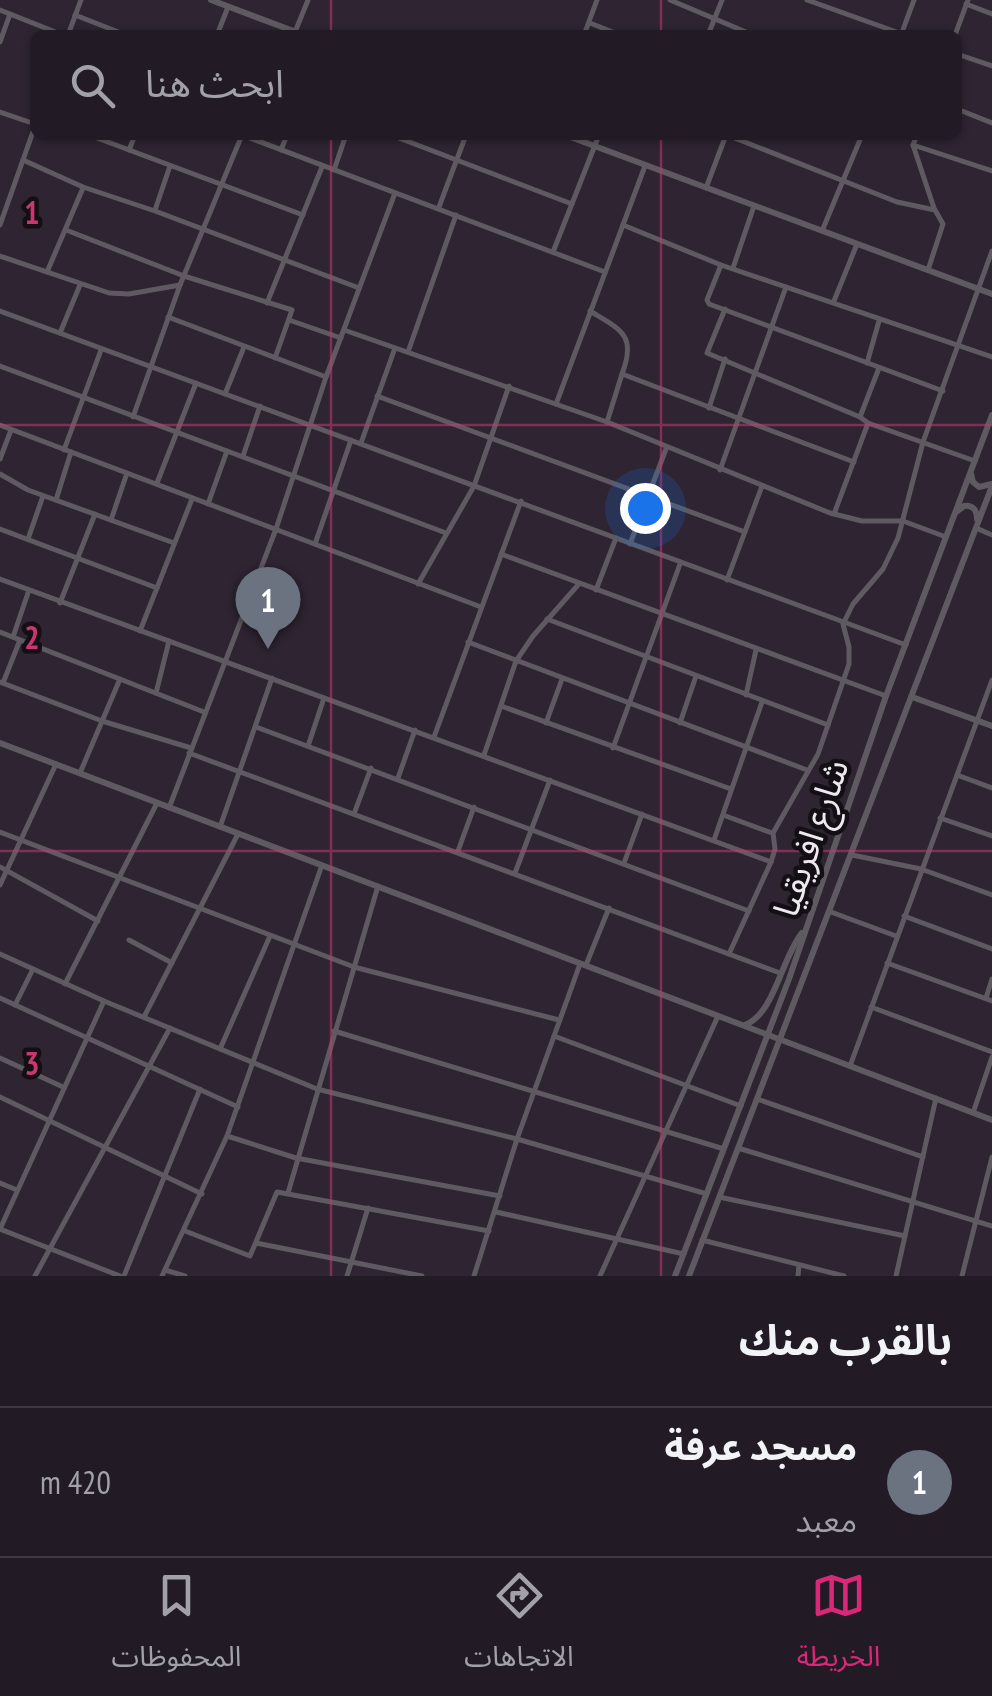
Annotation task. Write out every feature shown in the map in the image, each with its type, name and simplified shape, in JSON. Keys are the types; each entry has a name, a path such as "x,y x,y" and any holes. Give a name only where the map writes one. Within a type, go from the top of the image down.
{"street":[{"path":"68,30 81,0"},
{"path":"211,0 291,30"},
{"path":"300,30 308,0"},
{"path":"586,30 597,0"},
{"path":"670,0 742,30"},
{"path":"710,30 722,0"},
{"path":"807,0 889,30"},
{"path":"905,30 914,0"},
{"path":"957,30 967,2 992,14"},
{"path":"219,30 228,7"},
{"path":"0,10 53,30"},
{"path":"0,42 10,14"},
{"path":"76,15 114,30"},
{"path":"589,23 607,30"},
{"path":"962,56 992,66"},
{"path":"962,111 992,122"},
{"path":"0,112 30,123"},
{"path":"0,225 30,140"},
{"path":"102,140 303,215"},
{"path":"128,150 133,140"},
{"path":"133,416 180,285 240,140"},
{"path":"255,140 605,272"},
{"path":"281,150 285,140"},
{"path":"334,170 344,140"},
{"path":"404,140 572,204"},
{"path":"438,208 464,140"},
{"path":"578,140 992,294"},
{"path":"553,252 596,140"},
{"path":"706,188 724,140"},
{"path":"739,140 897,202 935,210"},
{"path":"822,231 859,140"},
{"path":"914,140 935,210 943,224 928,270"},
{"path":"913,144 992,171"},
{"path":"23,160 83,187 359,288"},
{"path":"155,211 170,166"},
{"path":"267,303 323,166"},
{"path":"556,404 644,166"},
{"path":"47,272 83,187"},
{"path":"169,808 276,529 326,377 395,193"},
{"path":"733,268 754,206"},
{"path":"408,352 456,215"},
{"path":"623,225 721,265 992,357"},
{"path":"66,230 184,276 292,310 276,358"},
{"path":"834,302 857,244"},
{"path":"729,954 772,862 773,833 828,725 849,664 843,624 853,604 887,562 903,521 923,442 992,251"},
{"path":"0,256 80,285 119,294 180,285"},
{"path":"721,265 707,300 770,328 943,392"},
{"path":"60,334 80,285"},
{"path":"720,470 786,287"},
{"path":"725,309 707,353 973,464 972,479 976,485 992,485"},
{"path":"590,310 628,341 630,351 607,422"},
{"path":"0,312 906,645"},
{"path":"168,317 326,377"},
{"path":"289,320 340,338"},
{"path":"867,363 880,321"},
{"path":"344,330 607,422 834,514 862,521 903,521 946,538"},
{"path":"226,394 244,347"},
{"path":"361,444 395,348"},
{"path":"56,500 82,398 101,350"},
{"path":"709,408 724,359"},
{"path":"0,366 446,533"},
{"path":"860,417 880,368"},
{"path":"622,374 854,462"},
{"path":"157,484 196,384"},
{"path":"418,584 474,486 509,386"},
{"path":"377,396 745,532"},
{"path":"243,456 260,406"},
{"name":"شارع افريقيا","path":"675,1276 769,1033 886,696 992,415"},
{"path":"834,514 868,423"},
{"path":"0,426 482,607"},
{"path":"0,459 11,430"},
{"path":"315,544 351,440"},
{"path":"630,544 666,449"},
{"path":"208,504 227,450"},
{"path":"111,520 127,473"},
{"path":"0,474 43,496 174,543"},
{"name":"شارع افريقيا","path":"688,1276 992,485"},
{"path":"727,580 762,486"},
{"path":"28,539 43,496"},
{"path":"140,631 192,498"},
{"path":"434,738 521,502"},
{"path":"954,516 960,507 970,506 977,514 977,526 992,534"},
{"path":"60,603 94,514"},
{"path":"0,529 157,588"},
{"path":"596,590 616,538"},
{"path":"501,554 886,696"},
{"path":"613,748 680,564"},
{"path":"0,579 772,862"},
{"path":"484,754 516,661 579,584"},
{"path":"29,590 1,683 780,973"},
{"path":"547,620 828,725"},
{"path":"0,632 204,712"},
{"path":"156,693 169,641"},
{"path":"468,642 808,770"},
{"path":"746,695 756,650"},
{"path":"680,723 696,676"},
{"path":"220,827 272,678"},
{"path":"80,772 120,679"},
{"path":"546,723 562,679"},
{"path":"850,1066 992,680"},
{"path":"912,697 992,726"},
{"path":"308,746 324,698"},
{"path":"714,840 762,702"},
{"path":"501,706 731,789"},
{"path":"256,727 750,912"},
{"path":"398,778 415,730"},
{"path":"0,743 992,1120"},
{"path":"0,884 3,868 56,764"},
{"path":"354,814 371,768"},
{"path":"957,775 992,788"},
{"path":"515,873 550,780"},
{"path":"65,984 158,803"},
{"path":"458,852 474,807"},
{"path":"624,864 642,814"},
{"path":"723,815 773,833"},
{"path":"940,818 992,836"},
{"path":"0,832 354,967 559,1020"},
{"path":"144,1018 238,834"},
{"path":"852,855 921,869 992,895"},
{"path":"184,1276 164,1273 227,1136 322,866"},
{"path":"3,868 98,922"},
{"path":"288,1192 378,886"},
{"path":"474,1276 559,1020 609,908"},
{"path":"830,912 896,936"},
{"path":"904,916 992,949"},
{"path":"745,1025 761,1016 791,948 806,928"},
{"path":"220,1050 270,936"},
{"path":"129,940 172,963"},
{"path":"0,954 104,1002 317,1089 517,1139 707,1194"},
{"path":"887,963 989,999 992,979"},
{"path":"15,1006 33,969"},
{"path":"0,998 238,1107"},
{"path":"104,1002 0,1229 122,1276 200,1089"},
{"path":"871,1007 992,1054 974,1113"},
{"path":"600,1276 718,1016"},
{"path":"35,1276 170,1028"},
{"path":"334,1031 724,1148"},
{"path":"554,1036 741,1106"},
{"path":"0,1058 63,1087"},
{"path":"0,1097 202,1194"},
{"path":"896,1276 936,1098"},
{"path":"757,1099 923,1157"},
{"path":"227,1136 296,1158 500,1196"},
{"path":"738,1148 992,1226"},
{"path":"962,1276 992,1157"},
{"path":"0,1183 17,1190"},
{"path":"185,1231 247,1257 252,1255 275,1194 288,1192 489,1231"},
{"path":"719,1198 905,1236"},
{"path":"347,1276 368,1208"},
{"path":"495,1212 684,1254"},
{"path":"702,1240 844,1276"},
{"path":"256,1243 422,1276"},
{"path":"798,1276 799,1265"}],"place":[{"name":"مسجد عرفة","path":"268,649"}]}
